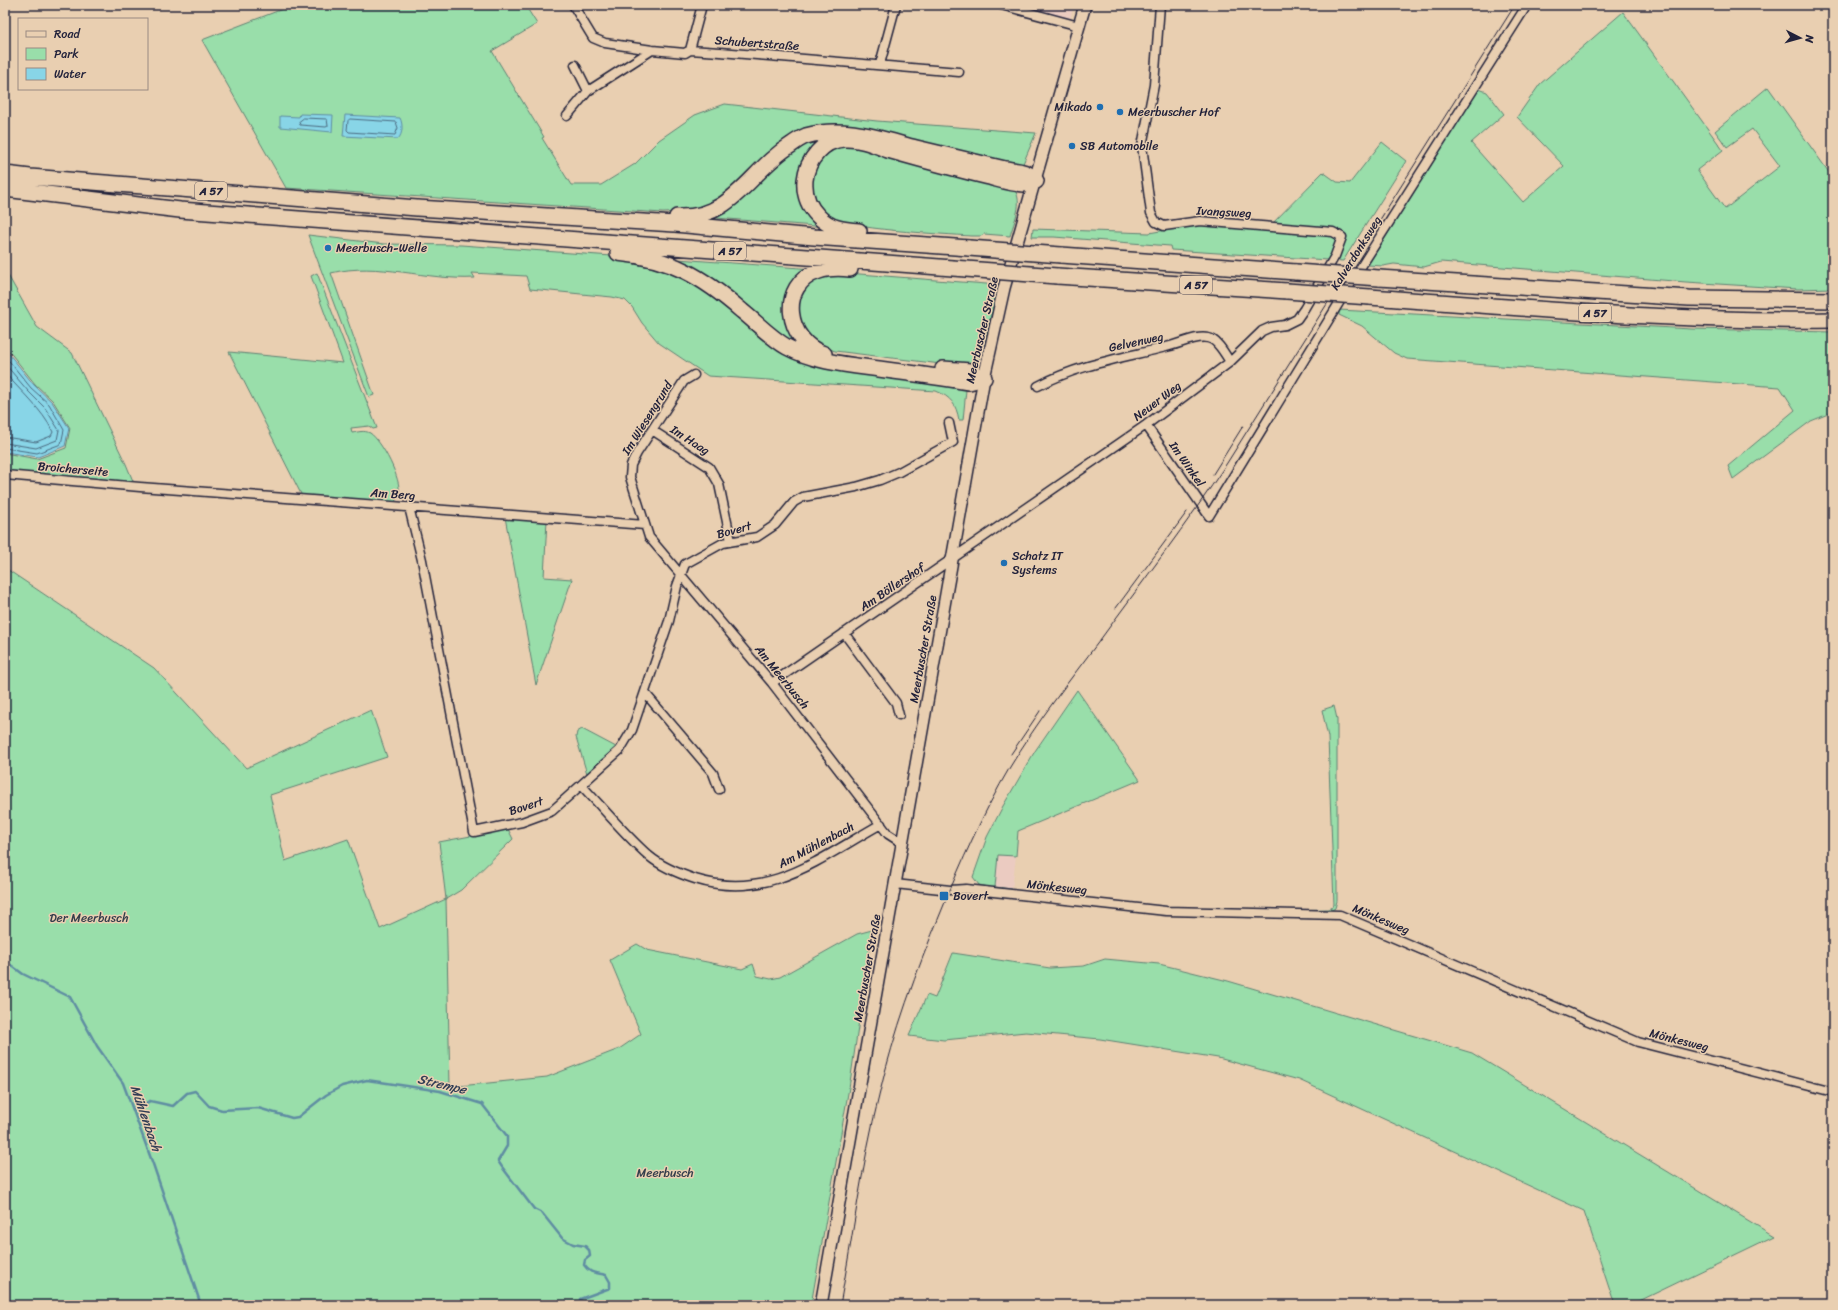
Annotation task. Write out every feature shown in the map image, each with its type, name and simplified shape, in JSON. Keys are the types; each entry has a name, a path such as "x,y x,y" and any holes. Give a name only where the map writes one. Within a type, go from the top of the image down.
{"highway":[{"path":"591,219 611,213 682,217 708,213 727,204 776,154 805,136 832,132 861,134 1005,169 1022,171 1030,173 1036,181 1026,184 1012,182 929,162 861,141 844,139 821,149 812,159 806,172 805,185 807,198 813,211 823,221 835,228 895,234 911,244"},
{"name":"A 57","path":"5,174 417,208 591,219 1379,278 1689,298 1827,300"},
{"name":"A 57","path":"5,189 180,210 1057,276 1690,318 1826,320"},
{"path":"558,239 589,250 636,254 670,264 699,277 721,293 774,338 802,354 838,363 965,381 984,378"},
{"path":"902,264 888,270 838,268 818,271 806,278 798,286 791,307 792,322 796,333 811,348 835,358 971,371 984,378"}],"main road":[{"name":"Meerbuscher Straße","path":"821,1305 984,378 1004,288 1036,181 1085,5"}],"street":[{"name":"Schubertstraße","path":"573,5 593,38 605,43 685,53 690,50 880,64 959,72"},
{"path":"690,50 702,5"},
{"path":"880,64 896,5"},
{"path":"1001,5 1079,26"},
{"name":"Ivangsweg","path":"1160,5 1154,86 1142,146 1151,213 1156,222 1164,226 1200,221 1304,229 1333,232 1342,237"},
{"name":"Kalverdonksweg","path":"1209,516 1364,262 1526,5"},
{"path":"567,116 588,90 652,50"},
{"path":"575,65 588,90"},
{"name":"Neuer Weg","path":"952,559 1146,425 1230,362 1262,331 1271,327 1285,325 1297,319 1335,256 1342,237"},
{"name":"Gelvenweg","path":"1038,386 1052,378 1095,363 1167,347 1203,337 1214,340 1230,362"},
{"name":"Im Wiesengrund","path":"645,525 631,482 630,471 633,459 684,382 694,375"},
{"name":"Bovert","path":"409,507 423,568 474,832 522,822 552,810 582,786 620,750 632,730 645,693 669,621 680,575 685,564 722,544 757,537 768,531 776,525 794,502 803,498 856,487 899,472 953,442 950,423"},
{"name":"Im Winkel","path":"1146,425 1209,516"},
{"name":"Im Haag","path":"652,430 709,467 719,484 731,541"},
{"name":"Broicherseite","path":"5,475 140,487"},
{"name":"Am Berg","path":"140,487 645,525"},
{"name":"Am Meerbusch","path":"645,525 652,541 772,683 880,824 892,838 902,843"},
{"name":"Am Böllershof","path":"772,683 952,559"},
{"path":"844,633 896,703 899,714"},
{"path":"645,693 713,773 719,789"},
{"name":"Am Mühlenbach","path":"582,786 651,857 679,874 710,884 741,886 773,881 802,870 880,824"},
{"name":"Mönkesweg","path":"895,884 944,889 966,889 1166,911 1340,915 1638,1042 1833,1092"}],"shaded area":[{"path":"1024,5 1074,5 1070,19"},
{"path":"998,854 1016,856 1012,889 995,887"}],"green space":[{"path":"293,5 525,5 537,24 492,51 571,185 601,185 635,164 659,140 695,115 725,104 877,121 1036,133 1022,166 855,127 833,125 812,127 797,131 799,133 723,199 685,212 663,213 286,188 202,40"},
{"path":"1623,12 1723,150 1697,170 1725,209 1780,166 1752,129 1727,147 1715,131 1768,87 1833,178 1833,288 1798,289 1686,282 1441,262 1424,267 1394,264 1383,266 1368,265 1479,89 1487,92 1504,114 1471,143 1523,202 1564,166 1517,117 1540,84"},
{"path":"822,135 803,172 826,227 704,217 770,164"},
{"path":"1382,142 1406,161 1343,261 1171,250 1170,246 1054,237 1032,237 1033,229 1149,233 1199,224 1266,230 1323,172 1337,182 1350,183"},
{"path":"844,145 859,146 1014,189 1017,194 1018,206 1010,236 984,234 981,236 971,236 873,228 836,221 826,216 820,209 813,195 811,186 812,173 818,162 826,154"},
{"path":"308,235 384,244 461,245 612,256 671,270 695,281 767,340 964,388 966,390 963,420 959,420 952,402 946,396 936,391 708,376 659,343 625,300 612,297 530,289 526,276 472,273 475,278 457,278 367,269 331,273 374,395 369,397"},
{"path":"664,258 814,269 792,291 805,352"},
{"path":"5,270 37,327 72,353 133,481 130,482 5,472 5,453 37,459 66,448 70,428 53,401 35,384 5,346"},
{"path":"317,273 377,428 373,429 369,426 351,428 352,433 363,431 370,433 375,437 385,452 394,471 399,488 399,495 395,502 302,496 229,352 343,363 311,276"},
{"path":"847,273 999,285 979,360 967,366 941,364 835,351 817,344 803,332 797,304 805,287 819,277"},
{"path":"1339,310 1692,329 1833,332 1833,412 1811,421 1733,479 1728,466 1795,410 1780,387 1407,359 1394,353 1362,326 1339,315"},
{"path":"505,517 547,520 544,577 572,579 536,685"},
{"name":"Meerbusch","path":"5,568 154,668 246,768 371,710 387,757 270,795 285,861 348,839 380,929 446,899 450,1087 547,1077 619,1049 641,1034 610,960 637,944 647,950 742,969 753,964 757,976 771,979 780,977 857,934 872,930 851,1076 811,1305 5,1305"},
{"path":"1077,690 1140,780 1018,831 1016,856 998,855 995,887 1012,889 1012,892 979,885 973,877 987,837 1035,751"},
{"path":"1334,706 1337,719 1337,901 1335,908 1329,912 1242,911 1328,909 1334,905 1328,737 1322,710"},
{"path":"582,729 616,747 588,777 576,737 577,732"},
{"path":"508,829 513,839 461,890 446,899 439,842"},
{"path":"953,953 1050,968 1084,966 1105,959 1159,964 1228,981 1472,1053 1774,1236 1631,1305 1615,1305 1584,1211 1299,1080 1218,1058 1100,1039 1026,1032 944,1040 909,1036 927,995 935,998"}],"water":[{"path":"300,114 333,115 332,132 280,127 280,116 299,117"},
{"path":"345,115 400,118 402,132 398,139 343,136"},
{"path":"5,349 34,385 52,402 69,428 65,446 38,457 5,452"}],"waterway":[{"name":"Strempe","path":"5,957 8,963 23,974 70,997 97,1046 123,1083 153,1164 201,1305"},
{"name":"Strempe","path":"133,1109 150,1101 173,1106 187,1093 195,1091 209,1106 222,1110 258,1108 292,1118 298,1117 326,1095 342,1086 367,1080 440,1091 482,1104 507,1136 507,1146 498,1161 502,1167 534,1209 542,1213 562,1238 573,1244 585,1246 589,1250 590,1256 585,1260 584,1265 592,1272 606,1275 610,1282 610,1288 580,1299 580,1305"}],"tram line":[{"path":"840,1305 873,1122 885,1072 906,1002 949,893 991,802 1020,750 1042,718 1165,552 1227,463 1515,5"},
{"path":"1213,474 1243,426"},
{"path":"1116,608 1187,512"},
{"path":"1011,754 1040,711"}],"place":[{"name":"Mikado","path":"1100,107"},
{"name":"Meerbuscher Hof","path":"1120,112"},
{"name":"SB Automobile","path":"1072,146"},
{"name":"Meerbusch-Welle","path":"328,248"},
{"name":"Schatz IT Systems","path":"1004,563"},
{"name":"Bovert","path":"944,896"}],"park label":[{"name":"Der Meerbusch","path":"89,918"}],"water label":[{"name":"Mühlenbach","path":"146,1118"}]}
